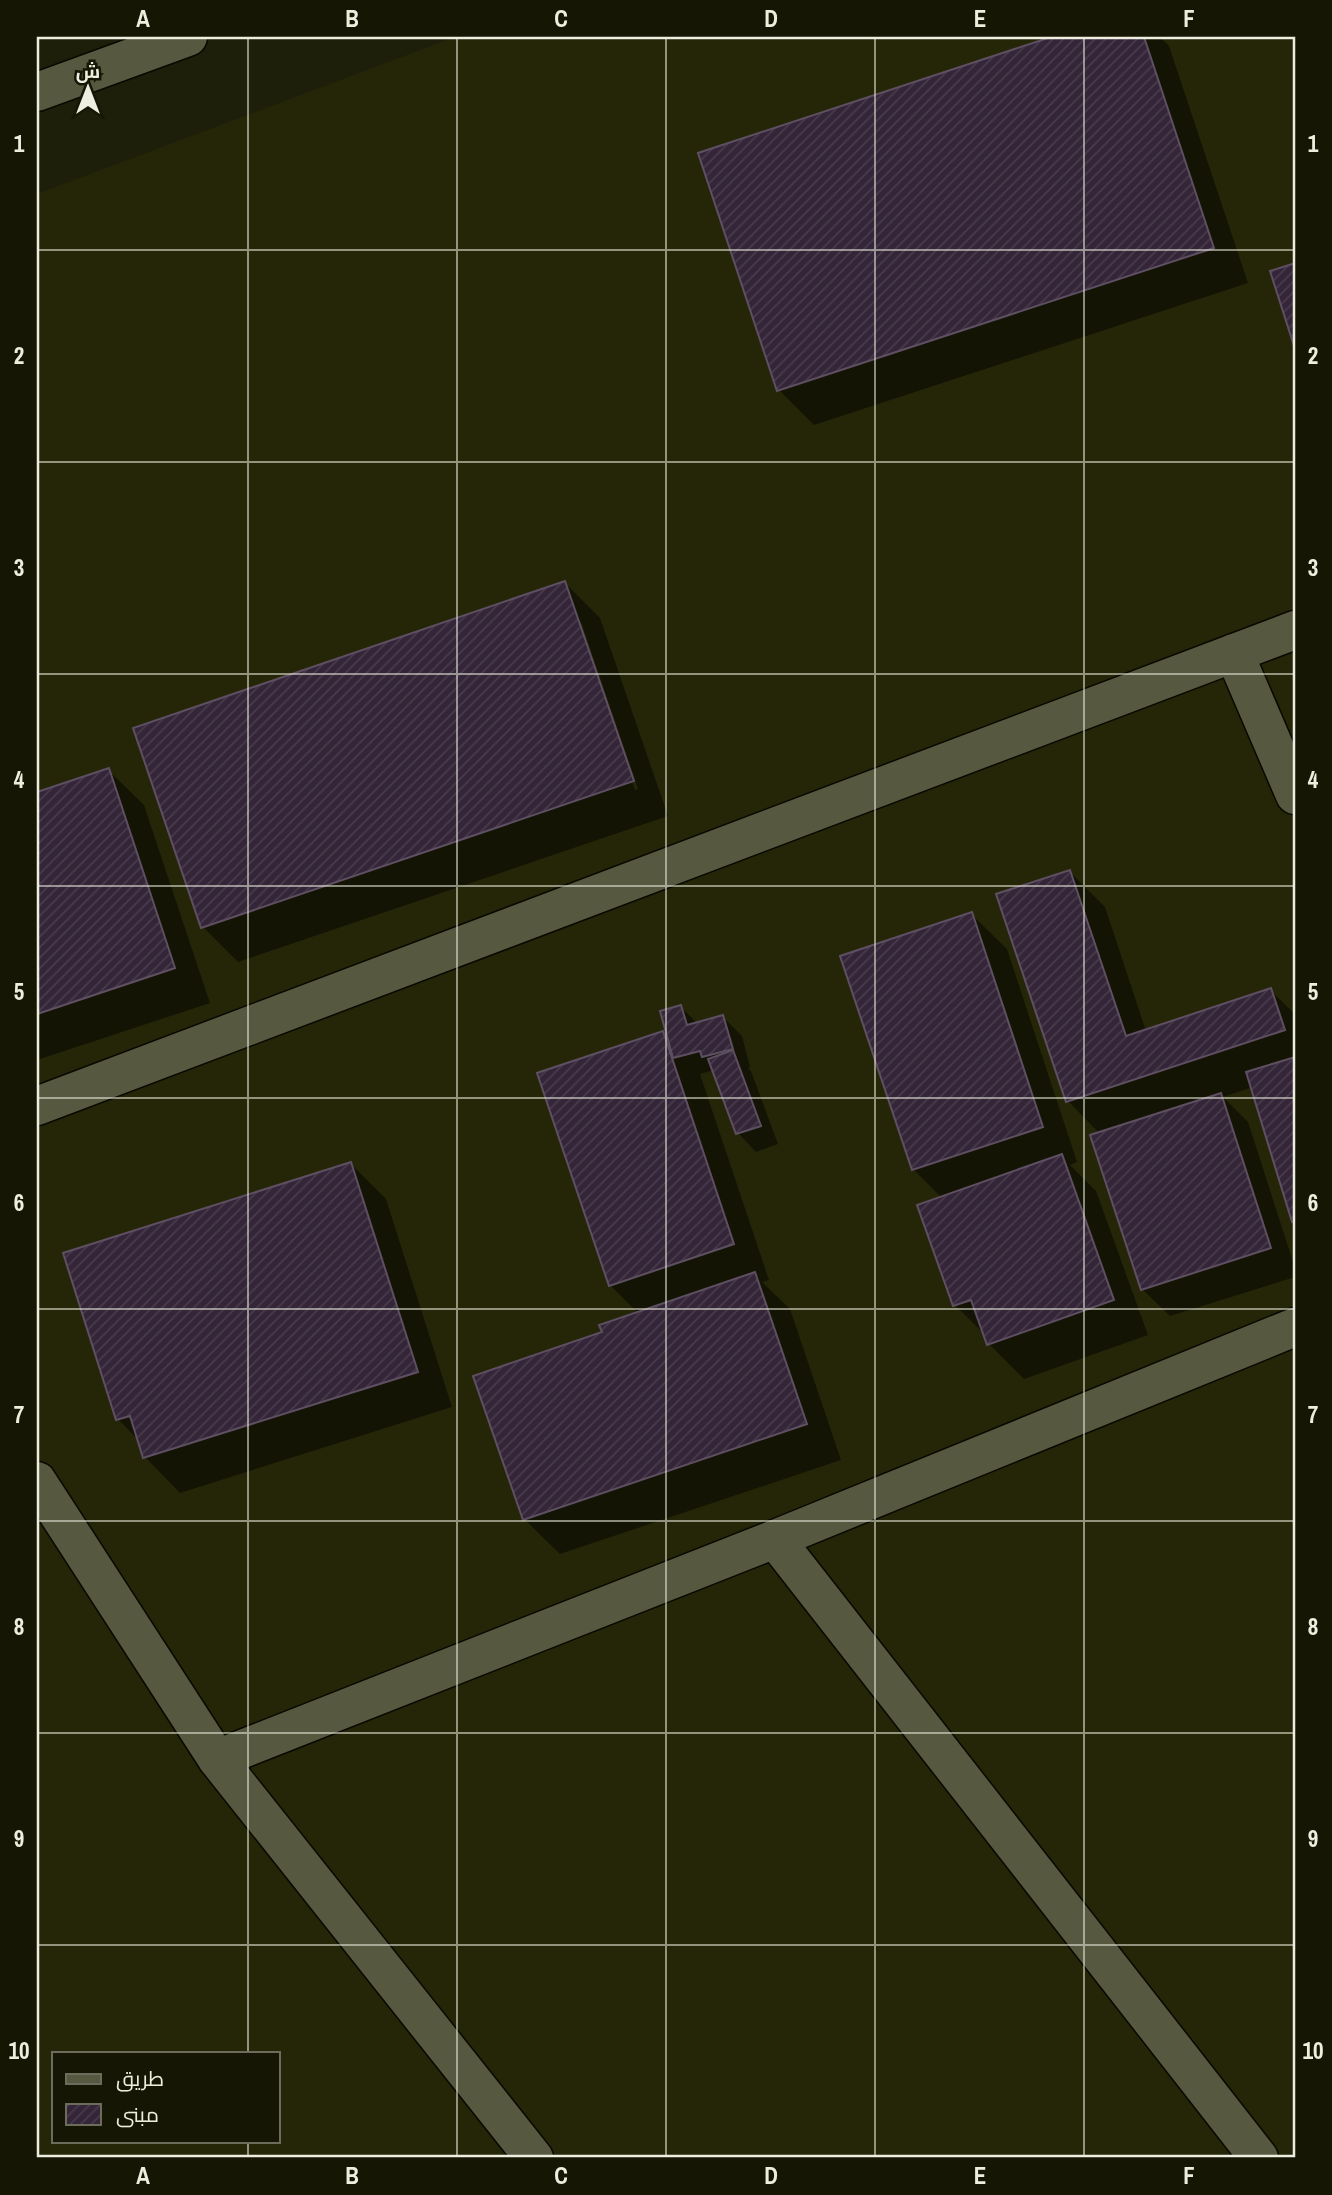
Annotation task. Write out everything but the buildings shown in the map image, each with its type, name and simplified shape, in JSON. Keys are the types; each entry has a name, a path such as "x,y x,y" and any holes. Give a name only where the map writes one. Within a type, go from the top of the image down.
{"street":[{"path":"37,92 188,37"},
{"path":"37,1106 1295,630"},
{"path":"1234,653 1295,795"},
{"path":"217,1759 1292,1335"},
{"path":"37,1481 217,1759 534,2158"},
{"path":"775,1539 1259,2158"}],"shaded area":[{"path":"455,37 1295,37 1295,2158 37,2158 37,194"}]}
